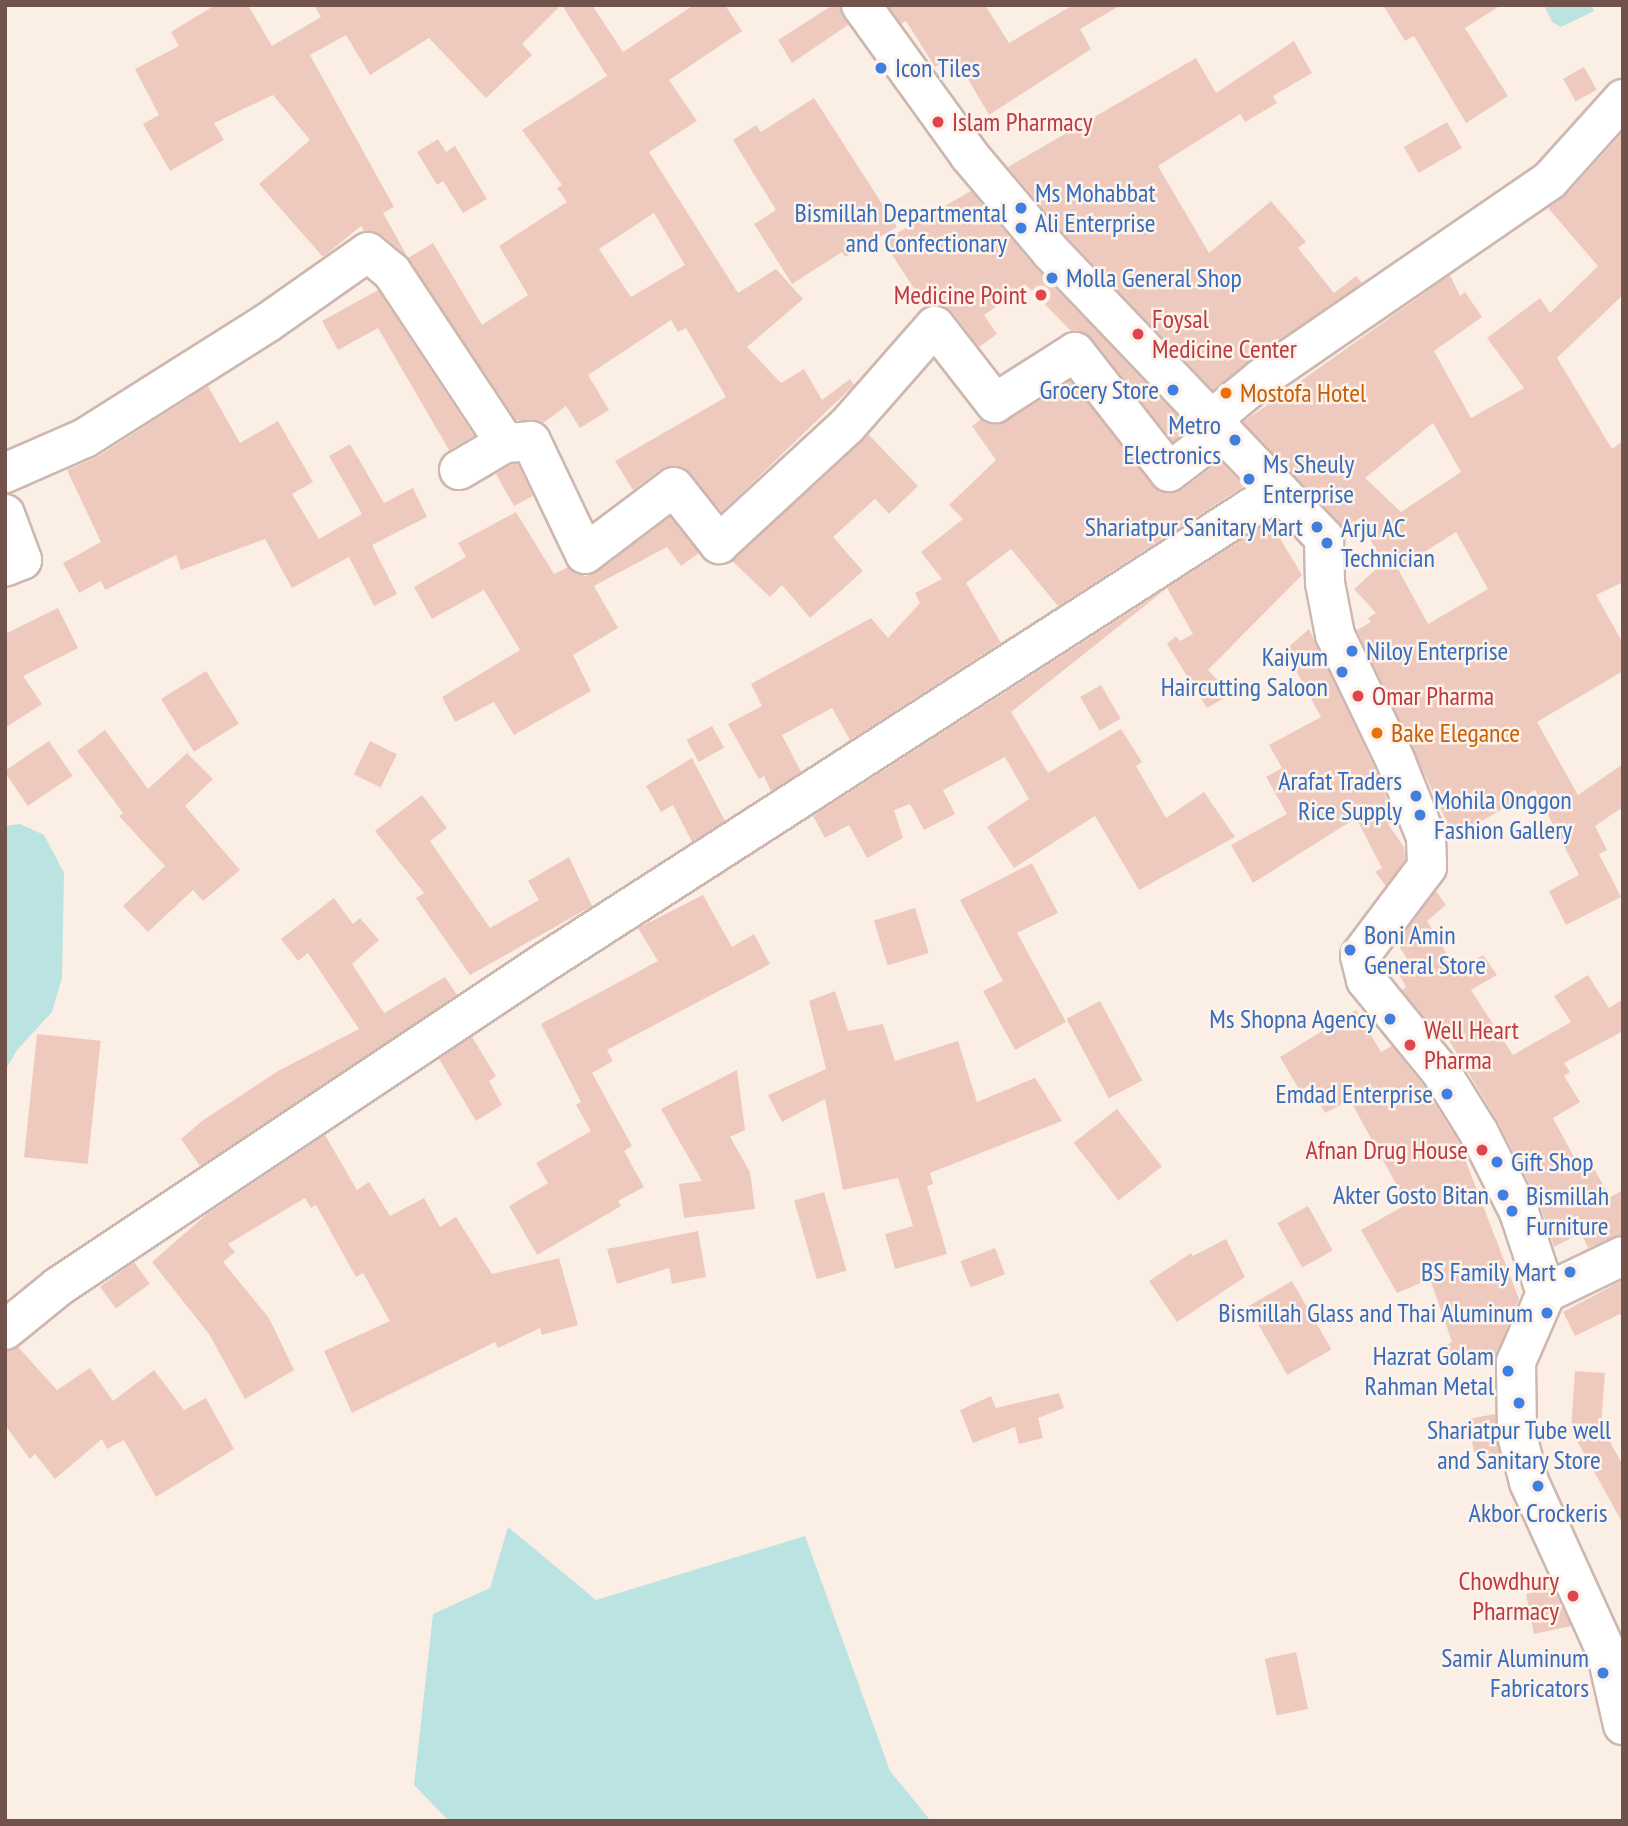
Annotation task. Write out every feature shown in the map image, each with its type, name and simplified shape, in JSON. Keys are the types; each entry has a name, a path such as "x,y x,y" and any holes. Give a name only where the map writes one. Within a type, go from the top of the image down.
{"street":[{"path":"861,5 969,155 1050,251 1324,538 1325,583 1335,635 1396,762 1426,838 1427,867 1360,956 1366,979 1441,1072 1479,1133 1519,1212 1546,1293"},
{"path":"459,470 505,443 531,441 585,554 674,487 719,544 847,426 934,326 995,403 1075,352 1169,472 1262,378 1550,180 1623,99"},
{"path":"5,473 85,438 267,323 368,252 392,272 505,443"},
{"path":"5,1330 58,1287 547,961 1279,491"},
{"path":"5,514 22,560 5,567"},
{"path":"1623,1256 1546,1293 1516,1362 1517,1435 1529,1482 1606,1651 1623,1725"}],"water":[{"path":"1544,5 1591,5 1594,11 1561,27 1552,22"},
{"path":"20,824 44,835 64,873 62,978 52,1012 17,1050 5,1071 5,826"},
{"path":"508,1527 596,1600 805,1536 890,1771 931,1821 449,1821 414,1785 433,1614 490,1588"}],"building":[{"path":"215,5 248,5 272,46 321,17 314,5 561,5 522,44 532,55 486,98 429,38 370,75 346,35 310,55 394,207 383,213 407,256 382,235 364,231 361,226 323,257 259,184 310,140 273,95 214,123 224,140 170,171 143,124 159,115 135,69 179,46 171,32"},
{"path":"562,5 592,5 623,52 694,5 725,5 742,31 669,80 697,121 649,152 738,293 776,269 803,299 747,347 781,383 804,369 822,400 850,379 854,385 722,512 683,467 661,469 633,490 615,461 726,397 686,328 678,332 671,320 588,375 609,410 580,428 566,406 543,423 516,420 408,258 433,243 482,325 528,295 499,246 567,202 557,188 562,185 522,130 607,76","holes":["654,213 685,265 631,297 599,249"]},
{"path":"833,5 839,5 848,25 792,63 778,40"},
{"path":"888,5 985,5 1009,43 1073,5 1121,5 1080,29 1091,49 989,115 954,55 935,67 906,21 901,24"},
{"path":"1383,5 1501,5 1465,28 1508,96 1466,123 1414,36 1405,41"},
{"path":"1294,41 1312,73 1273,96 1277,103 1245,122 1240,114 1158,166 1209,253 1271,201 1306,242 1298,248 1334,293 1356,276 1362,283 1213,390 1066,236 1008,167 1196,58 1216,93"},
{"path":"1584,67 1597,90 1576,101 1563,79"},
{"path":"814,98 897,227 845,257 842,252 792,284 754,224 776,210 733,140 756,125 761,132"},
{"path":"1447,122 1462,148 1419,173 1404,147"},
{"path":"1623,132 1623,295 1557,358 1612,449 1623,441 1623,582 1596,595 1623,643 1623,671 1537,722 1578,795 1623,764 1623,807 1595,826 1607,850 1599,854 1621,897 1566,925 1549,891 1579,875 1535,790 1454,837 1357,630 1371,622 1368,618 1376,613 1354,589 1383,563 1359,518 1344,533 1243,422 1450,275 1460,296 1465,292 1482,317 1434,351 1471,418 1524,388 1487,338 1540,298 1550,313 1598,266 1548,208 1566,195","holes":["1433,423 1461,472 1401,512 1365,478","1456,532 1488,589 1428,624 1398,569"]},
{"path":"438,139 446,152 455,146 487,199 463,213 443,181 437,185 417,152"},
{"path":"971,191 1034,266 1190,429 1173,442 1092,339 1071,331 1027,286 984,315 997,334 979,347 952,312 941,305 926,307 883,241"},
{"path":"378,290 474,436 449,450 378,328 338,350 322,321"},
{"path":"1070,381 1160,492 1182,490 1220,461 1244,486 1058,606 1011,549 966,583 1001,643 850,740 832,708 782,735 801,772 771,791 764,776 759,779 728,724 762,706 751,684 871,618 888,638 920,603 915,593 942,579 921,552 963,519 949,505 996,460 972,426 981,419 996,425 1007,421"},
{"path":"208,386 240,443 278,421 313,482 292,494 319,539 362,514 329,456 350,444 384,503 413,488 427,517 372,545 397,594 374,606 349,557 292,588 265,539 181,570 176,555 105,590 101,581 79,593 63,563 101,542 67,470 97,457"},
{"path":"869,435 918,486 889,514 875,499 833,537 863,571 810,618 782,585 770,597 732,561"},
{"path":"512,464 518,464 533,496 514,506 496,474"},
{"path":"516,512 554,574 568,567 585,576 597,572 670,517 699,553 681,566 667,547 594,586 618,628 573,655 591,691 514,735 494,702 455,722 442,697 520,650 484,590 432,619 414,587 466,557 458,543"},
{"path":"1270,522 1302,575 1208,670 1231,694 1207,708 1167,644 1176,636 1180,641 1193,634 1167,588"},
{"path":"1166,589 1011,712 1048,773 1121,729 1142,762 1136,766 1166,818 1204,792 1235,837 1139,890 1095,816 1014,868 987,827 1029,799 1005,757 943,790 955,814 924,830 910,804 894,810 903,838 867,858 849,825 825,838 813,816"},
{"path":"58,608 78,648 23,676 42,704 5,728 5,634"},
{"path":"1309,629 1376,771 1395,820 1388,824 1404,847 1405,860 1386,886 1375,872 1382,868 1356,818 1253,883 1231,845 1287,814 1266,777 1282,768 1269,745 1321,717 1285,650"},
{"path":"206,671 239,724 194,752 161,699"},
{"path":"1101,685 1120,719 1100,731 1080,697"},
{"path":"712,726 724,748 699,762 687,740"},
{"path":"105,730 148,789 187,753 213,779 185,806 240,870 203,901 193,890 148,932 123,906 165,866 119,816 123,813 77,751"},
{"path":"49,741 72,776 28,806 5,771"},
{"path":"370,741 397,754 381,787 354,774"},
{"path":"692,758 725,821 692,842 673,805 661,812 646,786"},
{"path":"422,795 447,828 430,841 490,928 539,900 528,881 569,857 592,906 470,975 416,898 424,893 375,831"},
{"path":"1032,863 1058,913 1017,933 1066,1022 1015,1050 983,991 1003,981 960,900"},
{"path":"1436,891 1446,905 1427,921 1457,971 1483,955 1497,975 1471,990 1513,1055 1571,1022 1554,996 1588,975 1609,1008 1623,999 1623,1031 1564,1063 1570,1072 1564,1076 1580,1102 1553,1118 1583,1174 1593,1167 1610,1197 1623,1190 1623,1234 1588,1248 1581,1233 1554,1247 1539,1202 1498,1122 1444,1032 1438,1034 1402,990 1406,987 1394,966 1407,959 1397,943"},
{"path":"703,895 732,947 754,934 770,964 607,1050 613,1061 592,1073 632,1146 624,1151 644,1187 618,1201 621,1206 537,1255 509,1206 548,1183 536,1163 591,1131 576,1105 581,1102 541,1024 658,961 638,928"},
{"path":"334,898 353,924 360,918 379,940 352,964 384,1013 445,977 457,995 200,1166 181,1139 202,1121 278,1071 359,1029 308,953 298,961 281,939"},
{"path":"915,908 929,953 888,966 874,921"},
{"path":"835,991 848,1031 883,1024 895,1061 958,1041 977,1102 1035,1078 1062,1121 930,1173 933,1184 927,1186 947,1254 895,1269 885,1234 913,1226 898,1178 843,1190 825,1099 782,1122 768,1095 826,1069 809,1001"},
{"path":"1100,1001 1142,1080 1109,1098 1066,1019"},
{"path":"1356,1010 1381,1052 1392,1046 1423,1085 1458,1141 1519,1299 1494,1360 1490,1361 1485,1352 1455,1368 1443,1347 1452,1342 1430,1279 1397,1293 1361,1230 1407,1204 1350,1100 1325,1113 1309,1085 1300,1091 1280,1057"},
{"path":"37,1034 101,1041 88,1164 24,1157"},
{"path":"472,1037 496,1076 489,1081 502,1105 476,1121 439,1059"},
{"path":"737,1070 745,1130 730,1137 750,1172 755,1209 684,1218 679,1184 702,1181 661,1109"},
{"path":"1117,1109 1162,1167 1119,1200 1074,1143"},
{"path":"325,1135 357,1190 369,1182 390,1216 424,1198 440,1227 456,1217 492,1274 559,1258 578,1325 542,1335 540,1328 498,1348 495,1342 352,1413 324,1351 390,1321 363,1273 356,1277 316,1205 311,1208 305,1198 228,1244 235,1252 223,1262 269,1318 294,1370 245,1399 209,1334 152,1262 207,1214"},
{"path":"824,1192 847,1271 817,1279 794,1201"},
{"path":"1308,1206 1333,1251 1302,1268 1277,1223"},
{"path":"698,1231 706,1277 672,1284 669,1268 617,1284 607,1249"},
{"path":"1226,1239 1245,1277 1177,1322 1149,1281 1191,1253 1193,1256"},
{"path":"995,1248 1005,1274 970,1287 960,1261"},
{"path":"134,1262 150,1284 116,1309 100,1287"},
{"path":"1623,1280 1623,1318 1620,1314 1575,1336 1563,1312"},
{"path":"1292,1281 1332,1349 1287,1375 1248,1306"},
{"path":"18,1347 57,1390 90,1368 113,1401 154,1370 184,1410 206,1398 234,1449 156,1497 124,1440 107,1449 102,1439 55,1479 35,1454 30,1459 5,1425 5,1351"},
{"path":"1575,1371 1605,1373 1601,1426 1623,1465 1623,1524 1571,1430"},
{"path":"1059,1393 1064,1408 1038,1418 1043,1438 1019,1444 1015,1427 973,1443 960,1410 991,1396 996,1408"},
{"path":"1495,1414 1503,1468 1486,1471 1481,1451 1474,1452 1468,1419"},
{"path":"1553,1588 1571,1626 1534,1634 1526,1594"},
{"path":"1296,1652 1308,1709 1277,1715 1265,1659"}],"place":[{"name":"Icon Tiles","path":"881,68"},
{"name":"Islam Pharmacy","path":"938,122"},
{"name":"Ms Mohabbat Ali Enterprise","path":"1021,208"},
{"name":"Bismillah Departmental and Confectionary","path":"1021,228"},
{"name":"Molla General Shop","path":"1052,278"},
{"name":"Medicine Point","path":"1041,295"},
{"name":"Foysal Medicine Center","path":"1138,334"},
{"name":"Grocery Store","path":"1173,390"},
{"name":"Mostofa Hotel","path":"1226,393"},
{"name":"Metro Electronics","path":"1235,440"},
{"name":"Ms Sheuly Enterprise","path":"1249,479"},
{"name":"Shariatpur Sanitary Mart","path":"1317,527"},
{"name":"Arju AC Technician","path":"1327,543"},
{"name":"Niloy Enterprise","path":"1352,651"},
{"name":"Kaiyum Haircutting Saloon","path":"1342,672"},
{"name":"Omar Pharma","path":"1358,696"},
{"name":"Bake Elegance","path":"1377,733"},
{"name":"Arafat Traders Rice Supply","path":"1416,796"},
{"name":"Mohila Onggon Fashion Gallery","path":"1420,815"},
{"name":"Boni Amin General Store","path":"1350,950"},
{"name":"Ms Shopna Agency","path":"1390,1019"},
{"name":"Well Heart Pharma","path":"1410,1045"},
{"name":"Emdad Enterprise","path":"1447,1094"},
{"name":"Afnan Drug House","path":"1482,1150"},
{"name":"Gift Shop","path":"1497,1162"},
{"name":"Akter Gosto Bitan","path":"1503,1195"},
{"name":"Bismillah Furniture","path":"1512,1211"},
{"name":"BS Family Mart","path":"1570,1272"},
{"name":"Bismillah Glass and Thai Aluminum","path":"1547,1313"},
{"name":"Hazrat Golam Rahman Metal","path":"1508,1371"},
{"name":"Shariatpur Tube well and Sanitary Store","path":"1519,1403"},
{"name":"Akbor Crockeris","path":"1538,1486"},
{"name":"Chowdhury Pharmacy","path":"1573,1596"},
{"name":"Samir Aluminum Fabricators","path":"1603,1673"}]}
